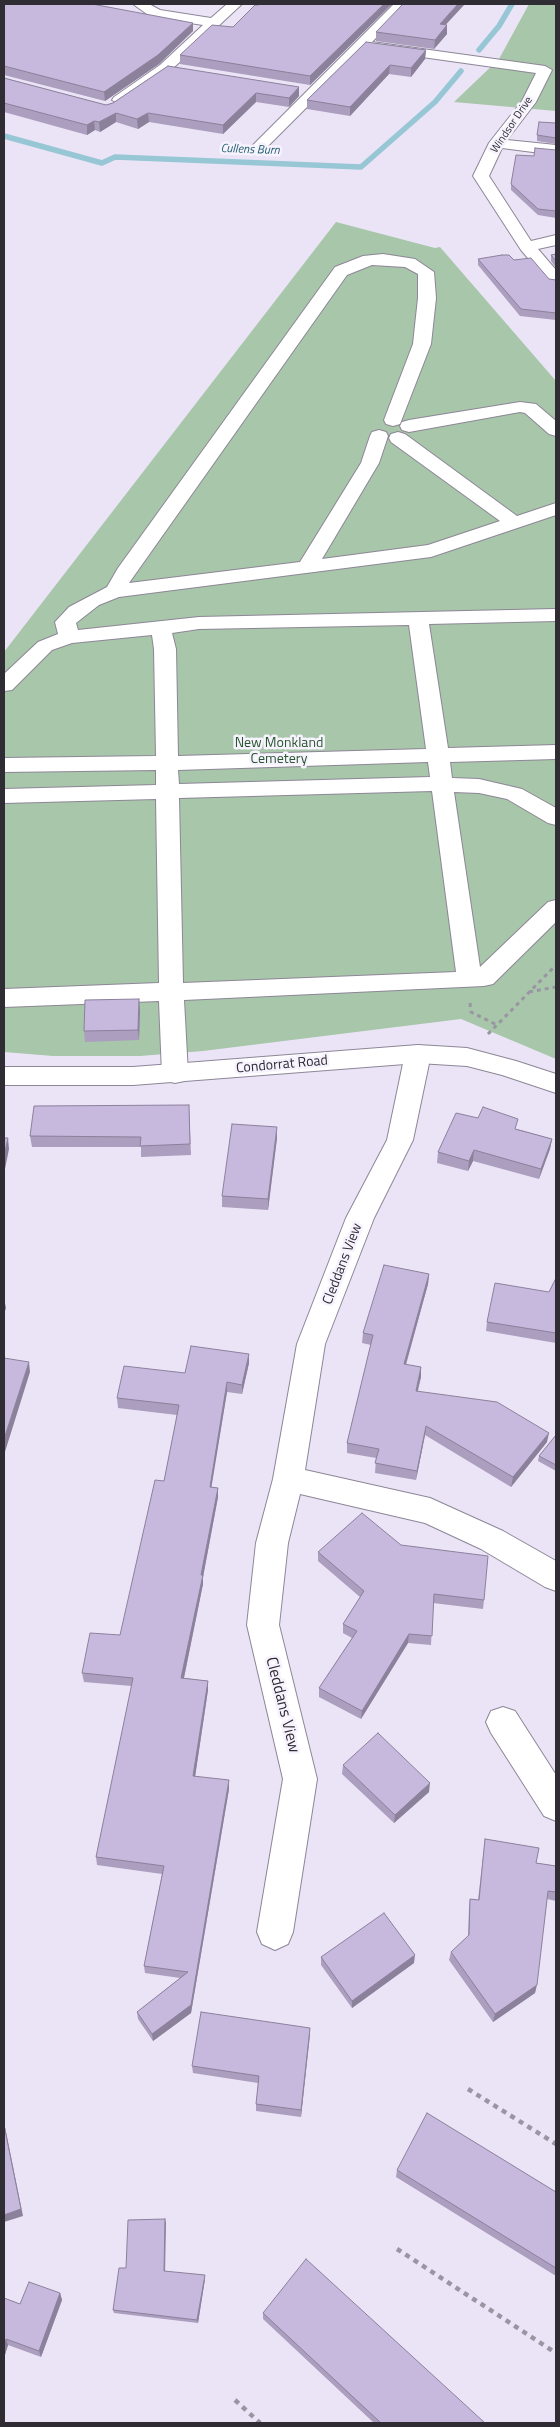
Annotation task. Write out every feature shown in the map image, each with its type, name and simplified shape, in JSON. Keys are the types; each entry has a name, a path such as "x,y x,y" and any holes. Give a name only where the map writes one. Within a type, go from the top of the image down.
{"street":[{"path":"140,4 156,14 214,23"},
{"path":"107,108 165,68 235,4"},
{"path":"258,148 402,4"},
{"name":"Windsor Drive","path":"363,45 545,70 529,102 498,142 481,176 526,247 556,280"},
{"path":"165,68 184,71"},
{"path":"296,89 315,92"},
{"path":"498,142 556,150"},
{"path":"526,247 556,240"},
{"path":"115,591 131,564 341,271 369,260 383,259 409,263 426,272 427,298 422,344 395,430 370,463 306,568"},
{"path":"395,430 520,407 530,408 556,430"},
{"path":"395,430 515,523"},
{"path":"69,637 65,622 76,611 92,601 115,591 306,568 431,550 556,509"},
{"path":"4,685 45,646 69,637 199,623 556,615"},
{"path":"418,618 470,980"},
{"path":"161,628 165,649 172,1043 175,1074"},
{"path":"4,765 168,763 556,752"},
{"path":"4,796 169,793 441,784 479,786 514,794 556,818"},
{"path":"4,998 172,993 484,978 556,908"},
{"name":"Condorrat Road","path":"4,1076 133,1076 175,1074 418,1054 467,1056 507,1067 556,1084"},
{"name":"Cleddans View","path":"275,1932 300,1778 263,1625 272,1543 288,1479 311,1344 360,1218 400,1140 418,1054"},
{"path":"288,1479 430,1511 492,1540 556,1577"},
{"path":"503,1722 556,1804"}],"path":[{"path":"467,1056 556,964"},
{"path":"470,980 471,1012 497,1025"},
{"path":"528,992 556,987"},
{"path":"468,2089 556,2144"},
{"path":"397,2248 556,2353"},
{"path":"234,2400 260,2423"}],"green space":[{"path":"529,4 556,4 556,111 454,102 499,59"},
{"name":"New Monkland Cemetery","path":"336,222 435,248 440,247 556,381 556,1059 461,1019 203,1051 140,1056 53,1056 4,1052 4,652"}],"building":[{"path":"4,4 92,4 193,23 158,55 104,92 4,66"},
{"path":"384,4 310,76 180,55 212,25 233,27 255,5"},
{"path":"403,4 458,4 440,24 447,25 435,40 376,32"},
{"path":"366,42 426,50 411,68 390,65 350,107 307,100"},
{"path":"168,66 299,87 289,98 256,93 223,125 148,113 137,119 116,113 99,122 94,121 87,125 4,103 4,78 106,105 113,103"},
{"path":"539,122 556,123 556,138 537,135"},
{"path":"535,148 556,150 556,211 538,209 511,184 516,155 534,156"},
{"path":"556,254 556,261 551,255"},
{"path":"509,255 514,260 531,258 549,279 556,280 556,313 521,309 478,259"},
{"path":"139,999 138,1030 84,1031 85,1000"},
{"path":"189,1105 190,1144 140,1146 141,1137 30,1136 34,1106"},
{"path":"483,1107 518,1119 515,1129 552,1139 541,1169 474,1150 469,1161 438,1152 456,1113 478,1118"},
{"path":"232,1124 277,1127 268,1199 222,1196"},
{"path":"4,1138 8,1138 4,1156"},
{"path":"384,1265 429,1274 404,1364 421,1367 416,1391 497,1402 549,1433 513,1477 426,1426 417,1471 375,1463 379,1449 347,1443 373,1335 363,1333"},
{"path":"556,1278 556,1333 487,1322 495,1283 549,1292"},
{"path":"191,1346 249,1354 242,1385 227,1382 210,1487 218,1488 201,1575 203,1575 181,1678 208,1681 193,1776 229,1780 191,2005 152,2034 137,2012 188,1972 144,1966 164,1866 96,1857 133,1678 82,1673 90,1633 120,1635 155,1480 164,1481 179,1405 117,1398 124,1366 185,1373"},
{"path":"4,1358 29,1362 4,1439"},
{"path":"556,1435 556,1465 539,1456"},
{"path":"362,1513 401,1545 488,1556 484,1600 434,1594 432,1636 409,1634 362,1711 319,1688 357,1631 343,1624 364,1591 318,1552"},
{"path":"378,1733 430,1783 395,1815 343,1765"},
{"path":"485,1839 539,1848 536,1863 556,1866 556,1892 548,1891 537,1985 495,2014 451,1952 469,1935 470,1899 479,1900"},
{"path":"384,1913 415,1955 352,2001 321,1957"},
{"path":"201,2012 310,2028 301,2110 256,2104 259,2076 192,2066"},
{"path":"427,2113 556,2192 556,2268 397,2170"},
{"path":"4,2125 21,2209 4,2215"},
{"path":"165,2219 164,2271 205,2275 197,2320 113,2310 119,2268 126,2268 128,2220"},
{"path":"306,2259 485,2423 381,2423 263,2313"},
{"path":"29,2282 60,2293 39,2351 6,2339 4,2345 4,2298 20,2304"}],"waterway":[{"name":"Cullens Burn","path":"479,50 499,26 512,4"},
{"name":"Cullens Burn","path":"4,136 102,163 115,157 361,167 435,102 461,71"}]}
